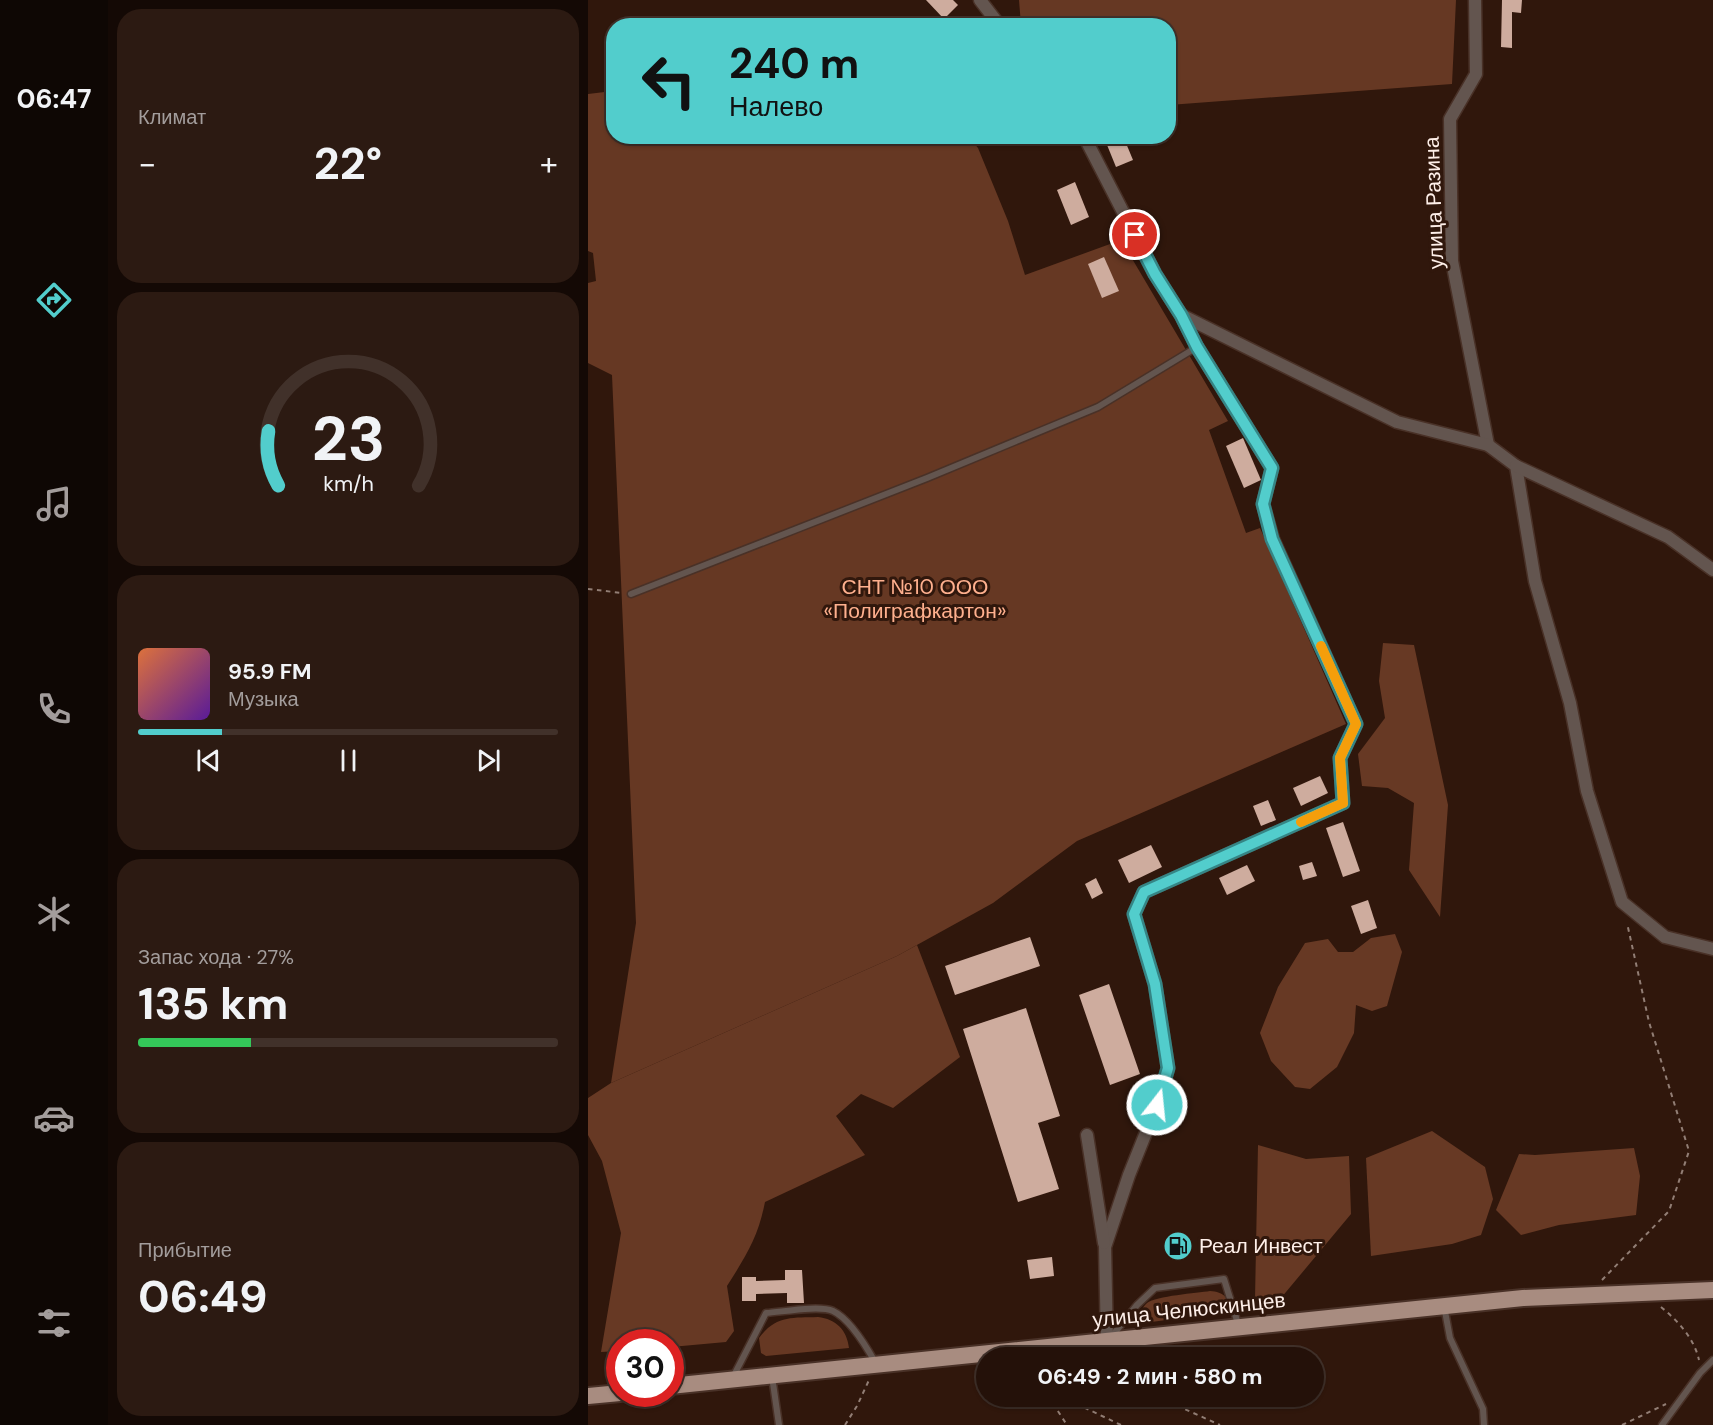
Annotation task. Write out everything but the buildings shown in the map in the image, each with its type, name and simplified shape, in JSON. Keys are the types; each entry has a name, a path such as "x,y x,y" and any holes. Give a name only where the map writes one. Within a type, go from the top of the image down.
{"main road":[{"name":"улица Челюскинцев","path":"684,1384 1523,1298 1713,1290"},
{"path":"588,1396 606,1394"}],"street":[{"path":"980,0 994,18"},
{"name":"улица Разина","path":"1475,0 1476,75 1450,119 1452,261 1488,445"},
{"path":"1088,144 1155,274 1272,468 1263,504 1272,539 1356,724 1340,758 1343,803 1144,892 1134,914 1155,984 1168,1068 1157,1105 1129,1175 1105,1247"},
{"path":"1181,315 1397,422 1488,445 1516,466 1668,537 1713,570"},
{"path":"1516,466 1536,581 1570,703 1587,791 1622,902 1665,937 1713,949"},
{"path":"1087,1135 1105,1247 1107,1342"}],"lane":[{"path":"631,594 927,478 1098,407 1197,347"},
{"path":"1107,1342 1137,1305 1155,1288 1224,1279 1239,1327"},
{"path":"1444,1306 1450,1338 1483,1409 1484,1425"},
{"path":"732,1379 766,1313 832,1311 844,1320 864,1342 876,1365"},
{"path":"1662,1425 1700,1373 1713,1360"},
{"path":"771,1375 779,1425"}],"path":[{"path":"588,589 631,594"},
{"path":"1587,1295 1669,1211 1689,1151 1649,1022 1622,902"},
{"path":"1661,1307 1678,1321 1693,1344 1699,1357 1700,1373"},
{"path":"845,1425 857,1406 876,1365"},
{"path":"1622,1425 1665,1405"},
{"path":"1055,1407 1067,1425"},
{"path":"1083,1407 1121,1425"},
{"path":"1180,1407 1220,1425"}],"green space":[{"path":"1019,0 1456,0 1452,84 1176,104 1176,18 1020,18"},
{"name":"СНТ №10 ООО «Полиграфкартон»","path":"606,92 606,144 975,144 1008,221 1025,275 1121,240 1228,421 1209,430 1246,533 1260,528 1346,724 1077,841 993,903 897,956 611,1083 636,923 612,375 588,363 588,283 596,281 593,253 588,251 588,94"},
{"path":"1210,1291 1223,1294 1227,1299 1225,1312 1144,1323 1141,1320 1141,1313 1147,1303 1167,1297"},
{"path":"818,1317 840,1326 849,1348 766,1356 761,1353 759,1338 772,1325 785,1319"}],"shaded area":[{"path":"1383,643 1414,645 1448,805 1440,917 1409,870 1414,803 1388,788 1362,786 1358,754 1385,718 1379,681"},
{"path":"1395,934 1402,952 1387,1006 1372,1011 1356,1005 1354,1033 1337,1067 1310,1089 1295,1087 1271,1061 1260,1033 1278,987 1305,943 1328,939 1338,952 1353,952 1371,938"},
{"path":"917,945 960,1057 893,1108 861,1094 836,1116 865,1155 765,1202 759,1226 750,1246 727,1286 734,1331 726,1342 684,1346 684,1329 606,1329 606,1352 601,1352 621,1233 602,1161 588,1135 588,1098 611,1083 897,956"},
{"path":"1432,1131 1485,1167 1493,1199 1481,1235 1452,1244 1371,1256 1366,1158"},
{"path":"1258,1145 1306,1159 1349,1156 1351,1214 1281,1298 1255,1299"},
{"path":"1634,1148 1640,1176 1636,1215 1559,1225 1521,1235 1496,1210 1519,1154 1535,1155"}],"slow traffic":[{"path":"1301,822 1343,803 1340,758 1356,724 1321,646"}],"place":[{"name":"Реал Инвест","path":"1178,1246"}],"route":[{"path":"1135,235 1197,347 1272,468 1263,504 1272,539 1356,724 1340,758 1343,803 1144,892 1134,914 1155,984 1168,1068 1157,1105"}]}
